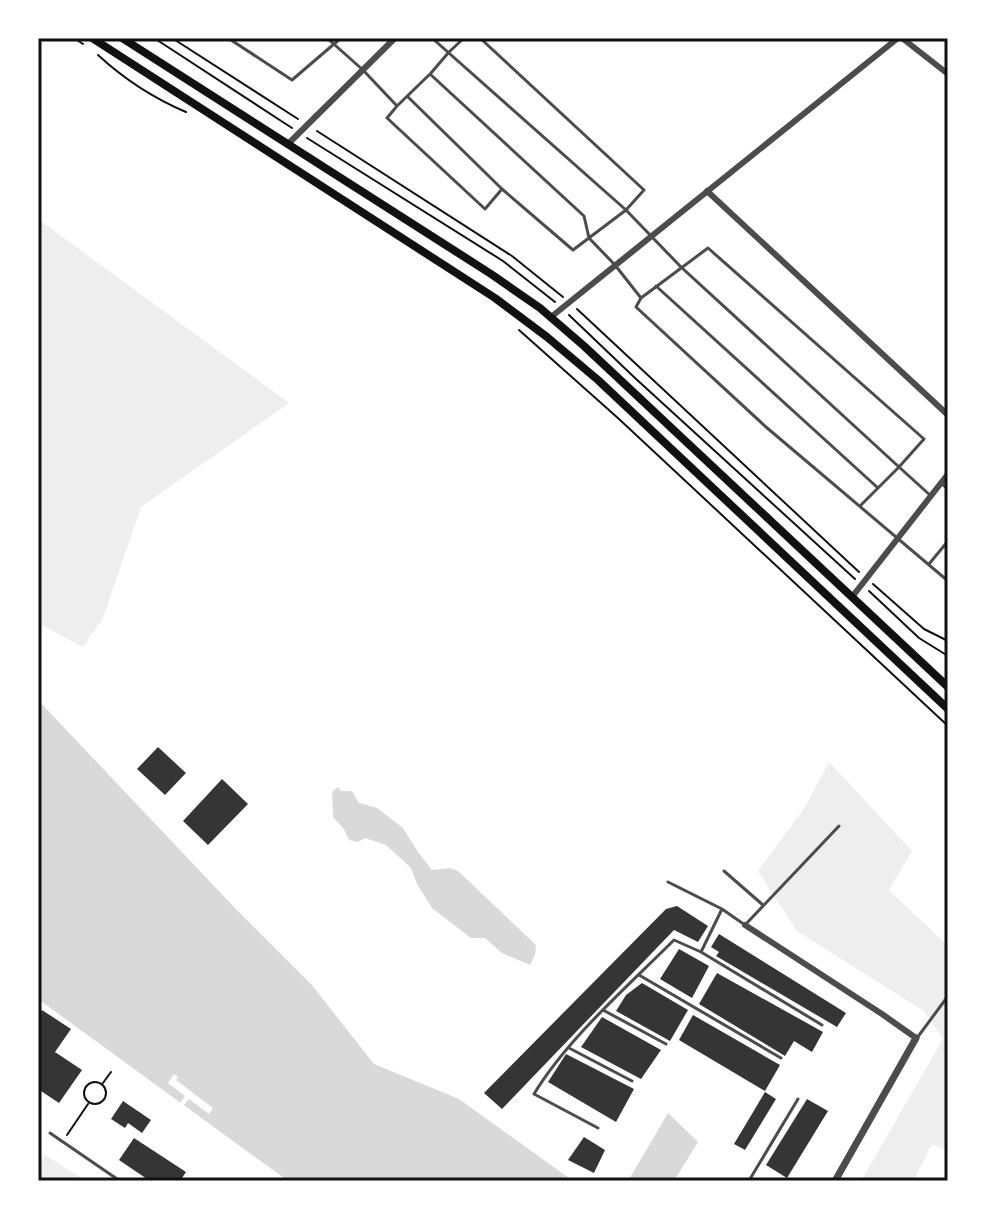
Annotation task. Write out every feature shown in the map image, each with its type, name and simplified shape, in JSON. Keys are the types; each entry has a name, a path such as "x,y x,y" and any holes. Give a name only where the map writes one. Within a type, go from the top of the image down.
{"main road":[{"path":"92,38 481,289 547,337 598,380 948,709"},
{"path":"122,38 491,274 551,317 948,687"}],"street":[{"path":"288,144 395,38"},
{"path":"551,317 900,38 948,74"},
{"path":"707,191 948,415"},
{"path":"852,597 948,474"},
{"path":"745,925 916,1038 835,1181"}],"lane":[{"path":"228,38 292,80 341,38"},
{"path":"327,38 397,106"},
{"path":"432,38 626,210 681,267 931,496"},
{"path":"464,38 387,118 485,209 502,189"},
{"path":"408,96 502,189 573,250 626,210 644,190 480,38"},
{"path":"430,74 584,216 589,238 641,298"},
{"path":"860,505 924,439 708,248 641,298 636,307 766,427 948,581"},
{"path":"656,286 878,488"},
{"path":"941,483 948,489"},
{"path":"929,564 948,541"},
{"path":"668,882 722,909 745,925 839,826"},
{"path":"724,871 763,905"},
{"path":"701,952 722,909"},
{"path":"598,1128 534,1094 549,1070 603,1010 674,940 701,952 822,1025"},
{"path":"638,975 781,1058"},
{"path":"916,1038 948,996"},
{"path":"603,1010 666,1044"},
{"path":"569,1048 632,1081"},
{"path":"751,1181 798,1099"},
{"path":"50,1133 120,1181"}],"path":[{"path":"74,38 118,73 164,103 187,112"},
{"path":"512,324 619,419 948,726"},
{"path":"102,1084 111,1072"},
{"path":"95,1082 102,1084 107,1090 105,1100 97,1105 89,1103 84,1094 86,1087 95,1082"},
{"path":"62,1142 89,1103"}],"shaded area":[{"path":"38,219 289,403 141,507 103,618 83,647 38,623"},
{"path":"38,700 311,984 374,1064 459,1099 573,1181 288,1181 38,999"},
{"path":"829,762 912,851 889,890 948,946 948,1151 932,1144 913,1181 861,1181 943,1039 924,1011 797,931 758,871 805,807"},
{"path":"338,787 341,791 352,791 359,803 377,808 403,828 432,870 450,868 458,871 536,945 530,965 502,953 485,938 471,938 432,908 411,868 386,845 365,838 358,842 349,840 333,817 332,792"},
{"path":"668,1113 698,1142 674,1181 628,1181"},
{"path":"45,1155 86,1181 38,1181 38,1166"}],"pier":[{"path":"174,1074 178,1077 176,1080 213,1108 209,1114 189,1099 183,1106 180,1103 185,1096 168,1083"}],"building":[{"path":"158,747 186,773 165,795 137,769"},
{"path":"222,779 248,804 208,845 183,821"},
{"path":"677,906 708,926 698,942 674,930 502,1109 484,1093 666,909"},
{"path":"719,934 846,1013 837,1027 716,956 719,952 711,947"},
{"path":"679,949 709,966 692,998 660,979"},
{"path":"717,973 823,1032 812,1052 794,1041 785,1056 699,1004"},
{"path":"642,983 688,1010 670,1041 616,1011 626,995"},
{"path":"42,1010 71,1029 55,1052 82,1070 59,1103 38,1089 38,1017"},
{"path":"693,1015 780,1065 765,1091 679,1040"},
{"path":"602,1017 661,1050 641,1079 581,1047"},
{"path":"566,1054 634,1089 616,1122 548,1082"},
{"path":"765,1092 776,1099 745,1150 734,1144"},
{"path":"807,1099 828,1111 787,1178 766,1165"},
{"path":"123,1101 151,1120 142,1133 128,1123 125,1128 111,1119"},
{"path":"584,1137 605,1150 594,1173 568,1160"},
{"path":"134,1138 186,1172 180,1181 150,1181 119,1160"}]}
